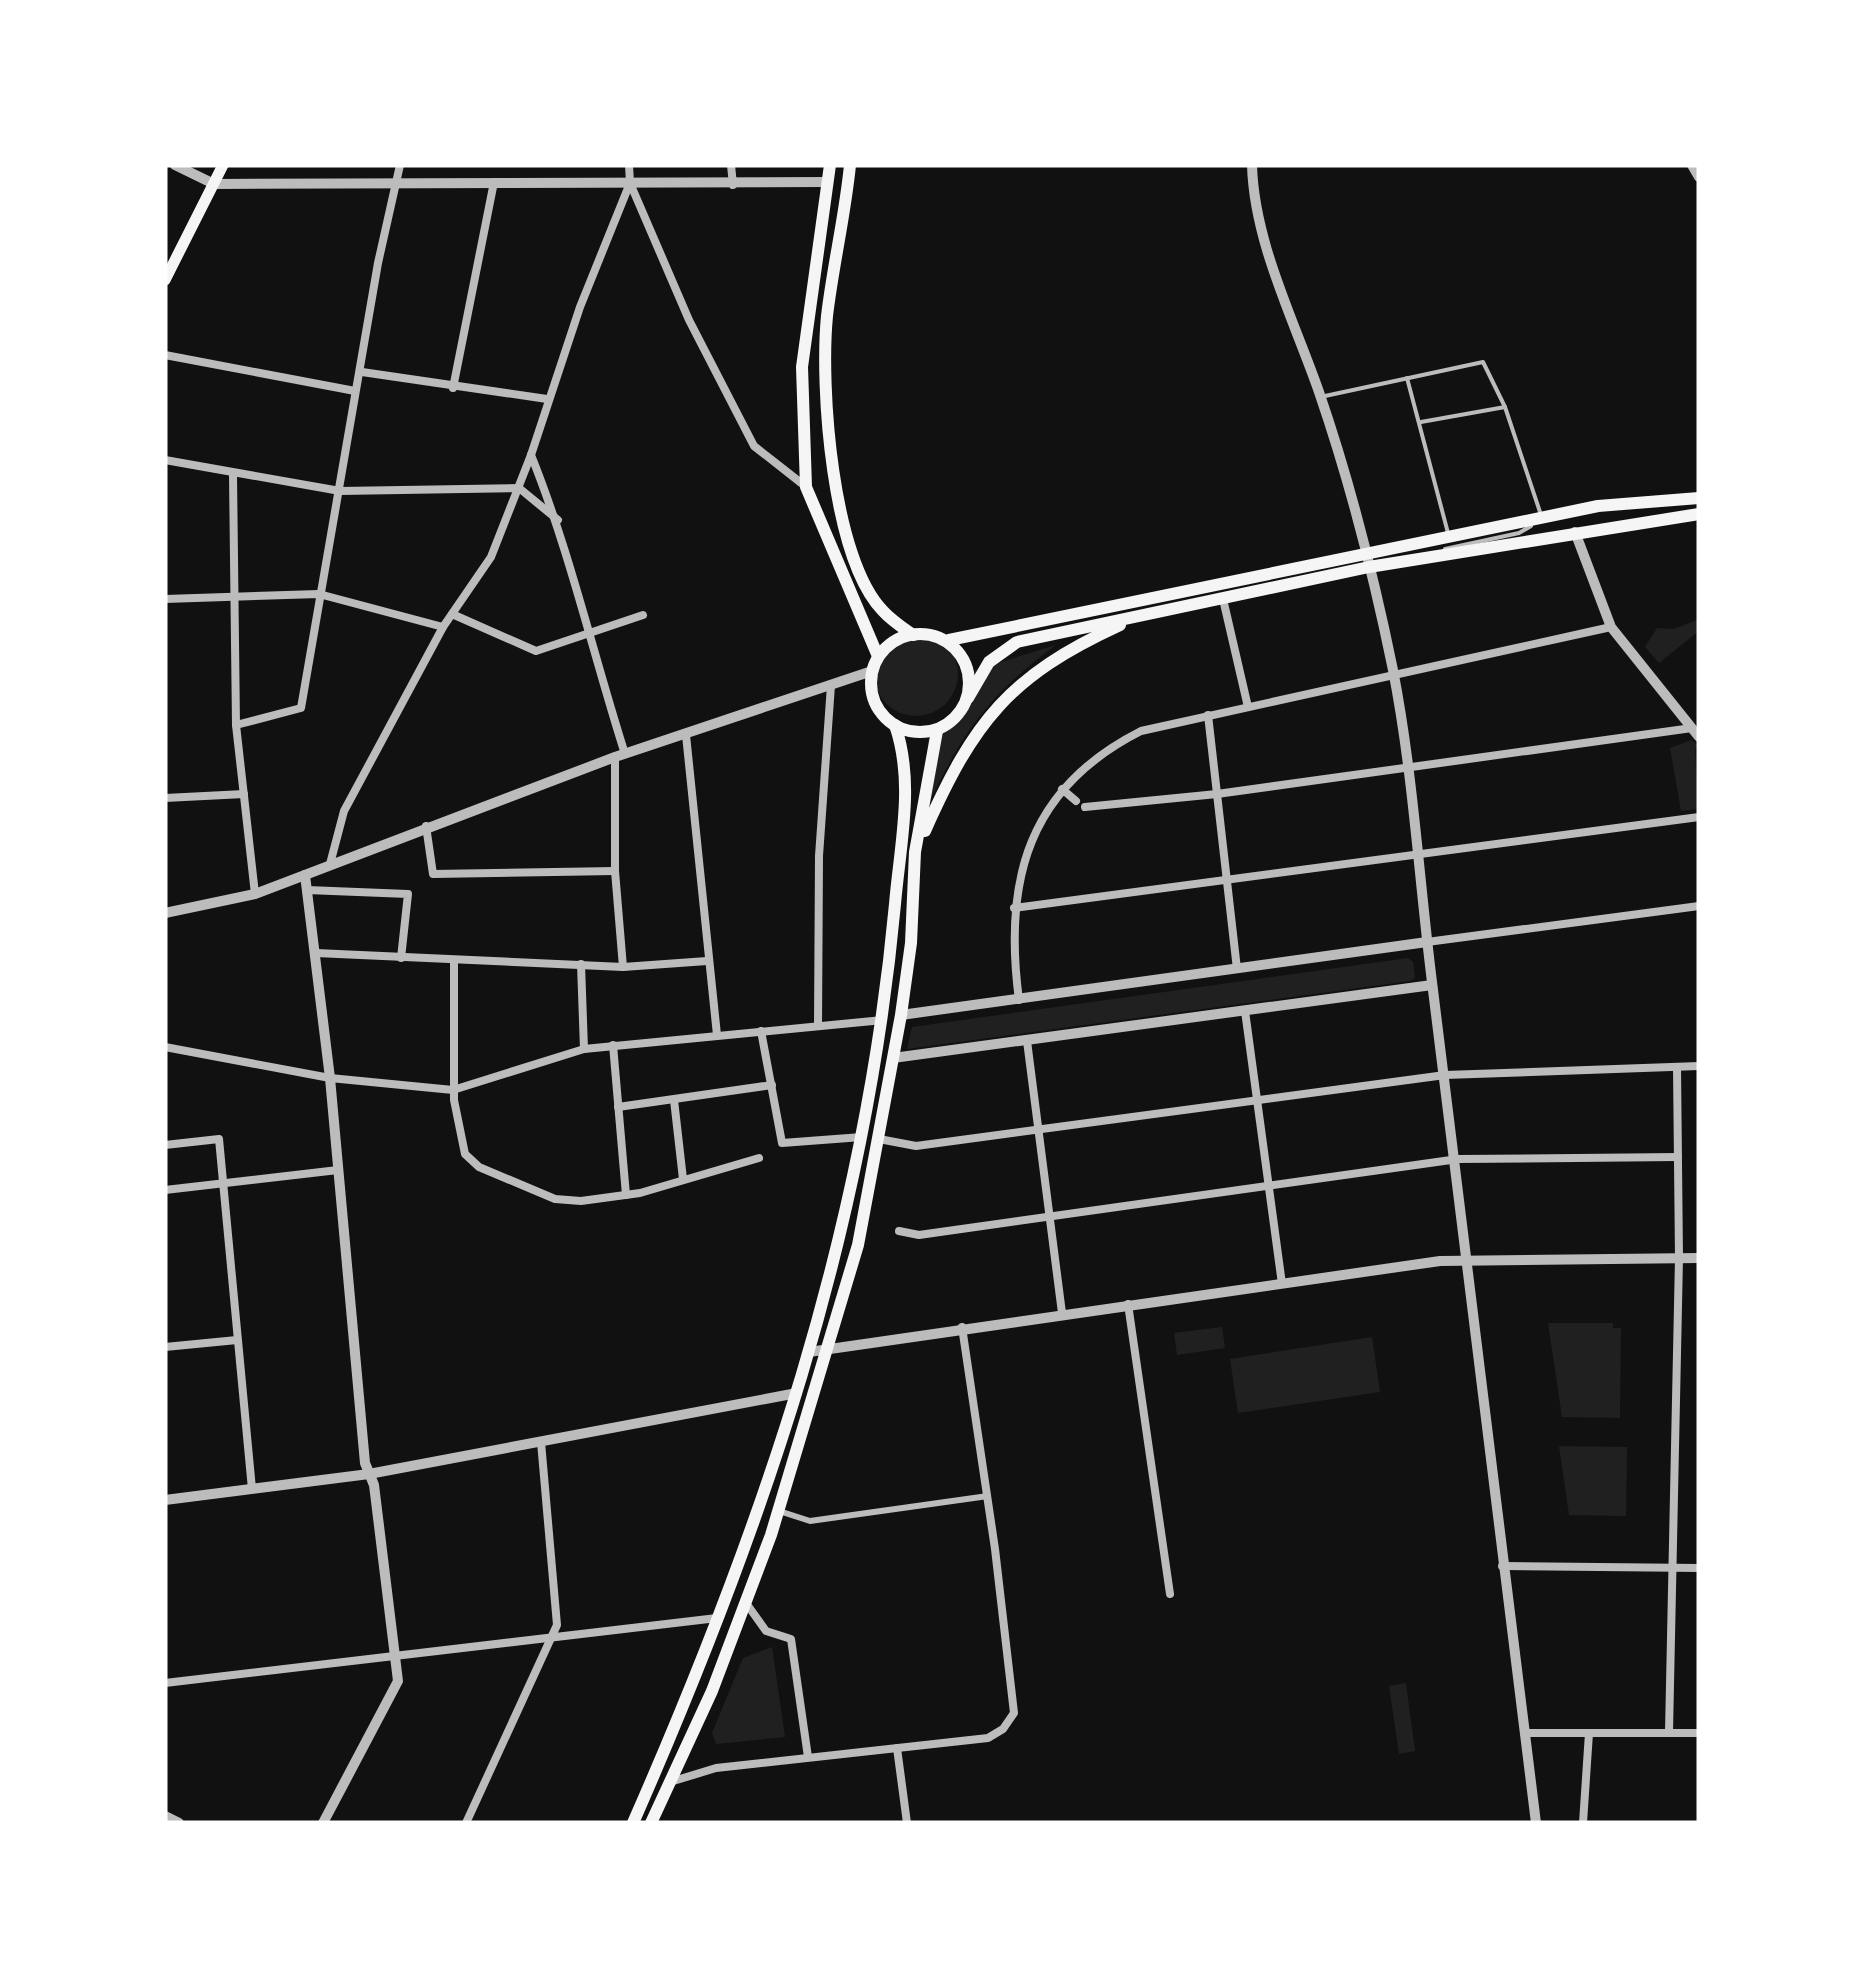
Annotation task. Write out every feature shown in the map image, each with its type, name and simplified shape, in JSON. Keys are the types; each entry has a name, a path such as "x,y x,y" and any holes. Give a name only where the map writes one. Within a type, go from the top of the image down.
{"main road":[{"path":"165,280 223,165"},
{"path":"830,165 802,367 806,487 877,654"},
{"path":"850,165 827,319 829,451 848,536 870,593 882,610 912,635 950,640 1598,506 1698,497"},
{"path":"895,725 937,730 962,712 990,662 1009,645 1369,567 1699,514"},
{"path":"915,852 965,749 1006,696 1056,656 1140,615"},
{"path":"633,1823 722,1617 798,1394 862,1136 883,1020 908,774 895,725 874,702 869,672 877,654 912,635"},
{"path":"950,640 968,666 968,698"},
{"path":"651,1823 712,1692 779,1511 858,1245 901,1014 911,943 915,852 937,730"}],"street":[{"path":"175,165 214,184 828,182"},
{"path":"236,725 301,708 354,390 362,372 393,182 400,165"},
{"path":"330,864 344,811 443,627 492,558 532,455 547,399 630,183 630,165"},
{"path":"731,165 733,185"},
{"path":"1692,165 1699,177"},
{"path":"1256,166 1269,249 1321,398 1369,567 1394,675 1458,1159 1466,1260 1536,1823"},
{"path":"453,388 494,182"},
{"path":"630,183 689,320 754,446 806,487"},
{"path":"165,356 354,390"},
{"path":"362,372 547,399"},
{"path":"532,455 558,520 620,755 615,871 623,967"},
{"path":"165,460 340,492 519,488 558,520"},
{"path":"233,475 236,725 255,894"},
{"path":"1574,532 1611,626 1695,733"},
{"path":"165,599 319,594 443,627"},
{"path":"1224,599 1248,706"},
{"path":"452,614 536,651 643,615"},
{"path":"1019,1000 1014,908 1026,851 1046,809 1062,789 1112,745 1140,730 1611,626"},
{"path":"165,913 255,894 426,825 869,672"},
{"path":"818,1026 819,856 831,686"},
{"path":"1208,715 1238,970"},
{"path":"1084,808 1695,733"},
{"path":"686,735 717,1035"},
{"path":"1062,789 1076,801"},
{"path":"165,798 244,794"},
{"path":"1014,908 1699,817"},
{"path":"426,825 433,874 615,871"},
{"path":"305,876 330,1078 369,1474 398,1680 323,1823"},
{"path":"307,890 408,894 401,958"},
{"path":"901,1014 1699,906"},
{"path":"316,953 454,962 471,957 623,967 707,961"},
{"path":"454,962 453,1090 460,1140 466,1154 479,1167 555,1199 581,1201 626,1195 759,1158"},
{"path":"580,964 584,1050"},
{"path":"893,1058 1432,985"},
{"path":"1245,1010 1282,1284"},
{"path":"165,1047 330,1078 453,1090 584,1050 613,1045 883,1020"},
{"path":"761,1031 782,1143 862,1136"},
{"path":"1027,1041 1062,1314"},
{"path":"613,1045 626,1195"},
{"path":"1669,1732 1679,1258 1677,1066"},
{"path":"878,1139 916,1146 1446,1075 1699,1066"},
{"path":"618,1107 772,1085"},
{"path":"674,1100 683,1179"},
{"path":"165,1145 219,1140 252,1489"},
{"path":"899,1231 919,1235 1458,1159 1678,1157"},
{"path":"165,1190 338,1170"},
{"path":"809,1352 962,1327 1466,1260 1699,1258"},
{"path":"1128,1304 1170,1594"},
{"path":"670,1782 716,1768 988,1738 1004,1729 1014,1713 988,1496 962,1327"},
{"path":"165,1348 237,1340"},
{"path":"165,1500 369,1474 798,1394"},
{"path":"466,1823 557,1626 542,1442"},
{"path":"779,1511 810,1521 988,1496"},
{"path":"1502,1566 1699,1568"},
{"path":"746,1603 766,1631 791,1639 808,1757"},
{"path":"165,1682 722,1617"},
{"path":"1583,1823 1589,1733"},
{"path":"1524,1734 1699,1733"},
{"path":"897,1748 907,1823"},
{"path":"165,1816 179,1823"}],"lane":[{"path":"1321,398 1483,362 1505,407 1534,493 1538,518 1526,530 1407,560"},
{"path":"1407,378 1448,535"},
{"path":"1420,422 1505,407"}],"shaded area":[{"path":"1699,619 1699,631 1659,663 1645,647 1657,628 1674,629"},
{"path":"916,632 932,635 946,644 955,658 955,690 946,704 932,713 916,716 900,713 886,704 877,690 874,674 877,658 886,644 900,635"},
{"path":"1056,645 1010,683 976,722 948,765 922,819 929,730 957,716 967,700 975,670"},
{"path":"1691,740 1699,745 1695,750 1699,809 1681,811 1670,748"},
{"path":"1408,958 1413,962 1415,978 1410,981 907,1049 912,1027"},
{"path":"1548,1323 1613,1323 1613,1328 1621,1328 1620,1418 1562,1417"},
{"path":"1222,1327 1225,1348 1177,1355 1174,1333"},
{"path":"1372,1337 1380,1392 1238,1413 1230,1359"},
{"path":"1559,1446 1627,1447 1626,1516 1569,1515"},
{"path":"772,1647 785,1737 716,1744 712,1733 743,1658"},
{"path":"1406,1683 1415,1751 1399,1754 1389,1686"}]}
